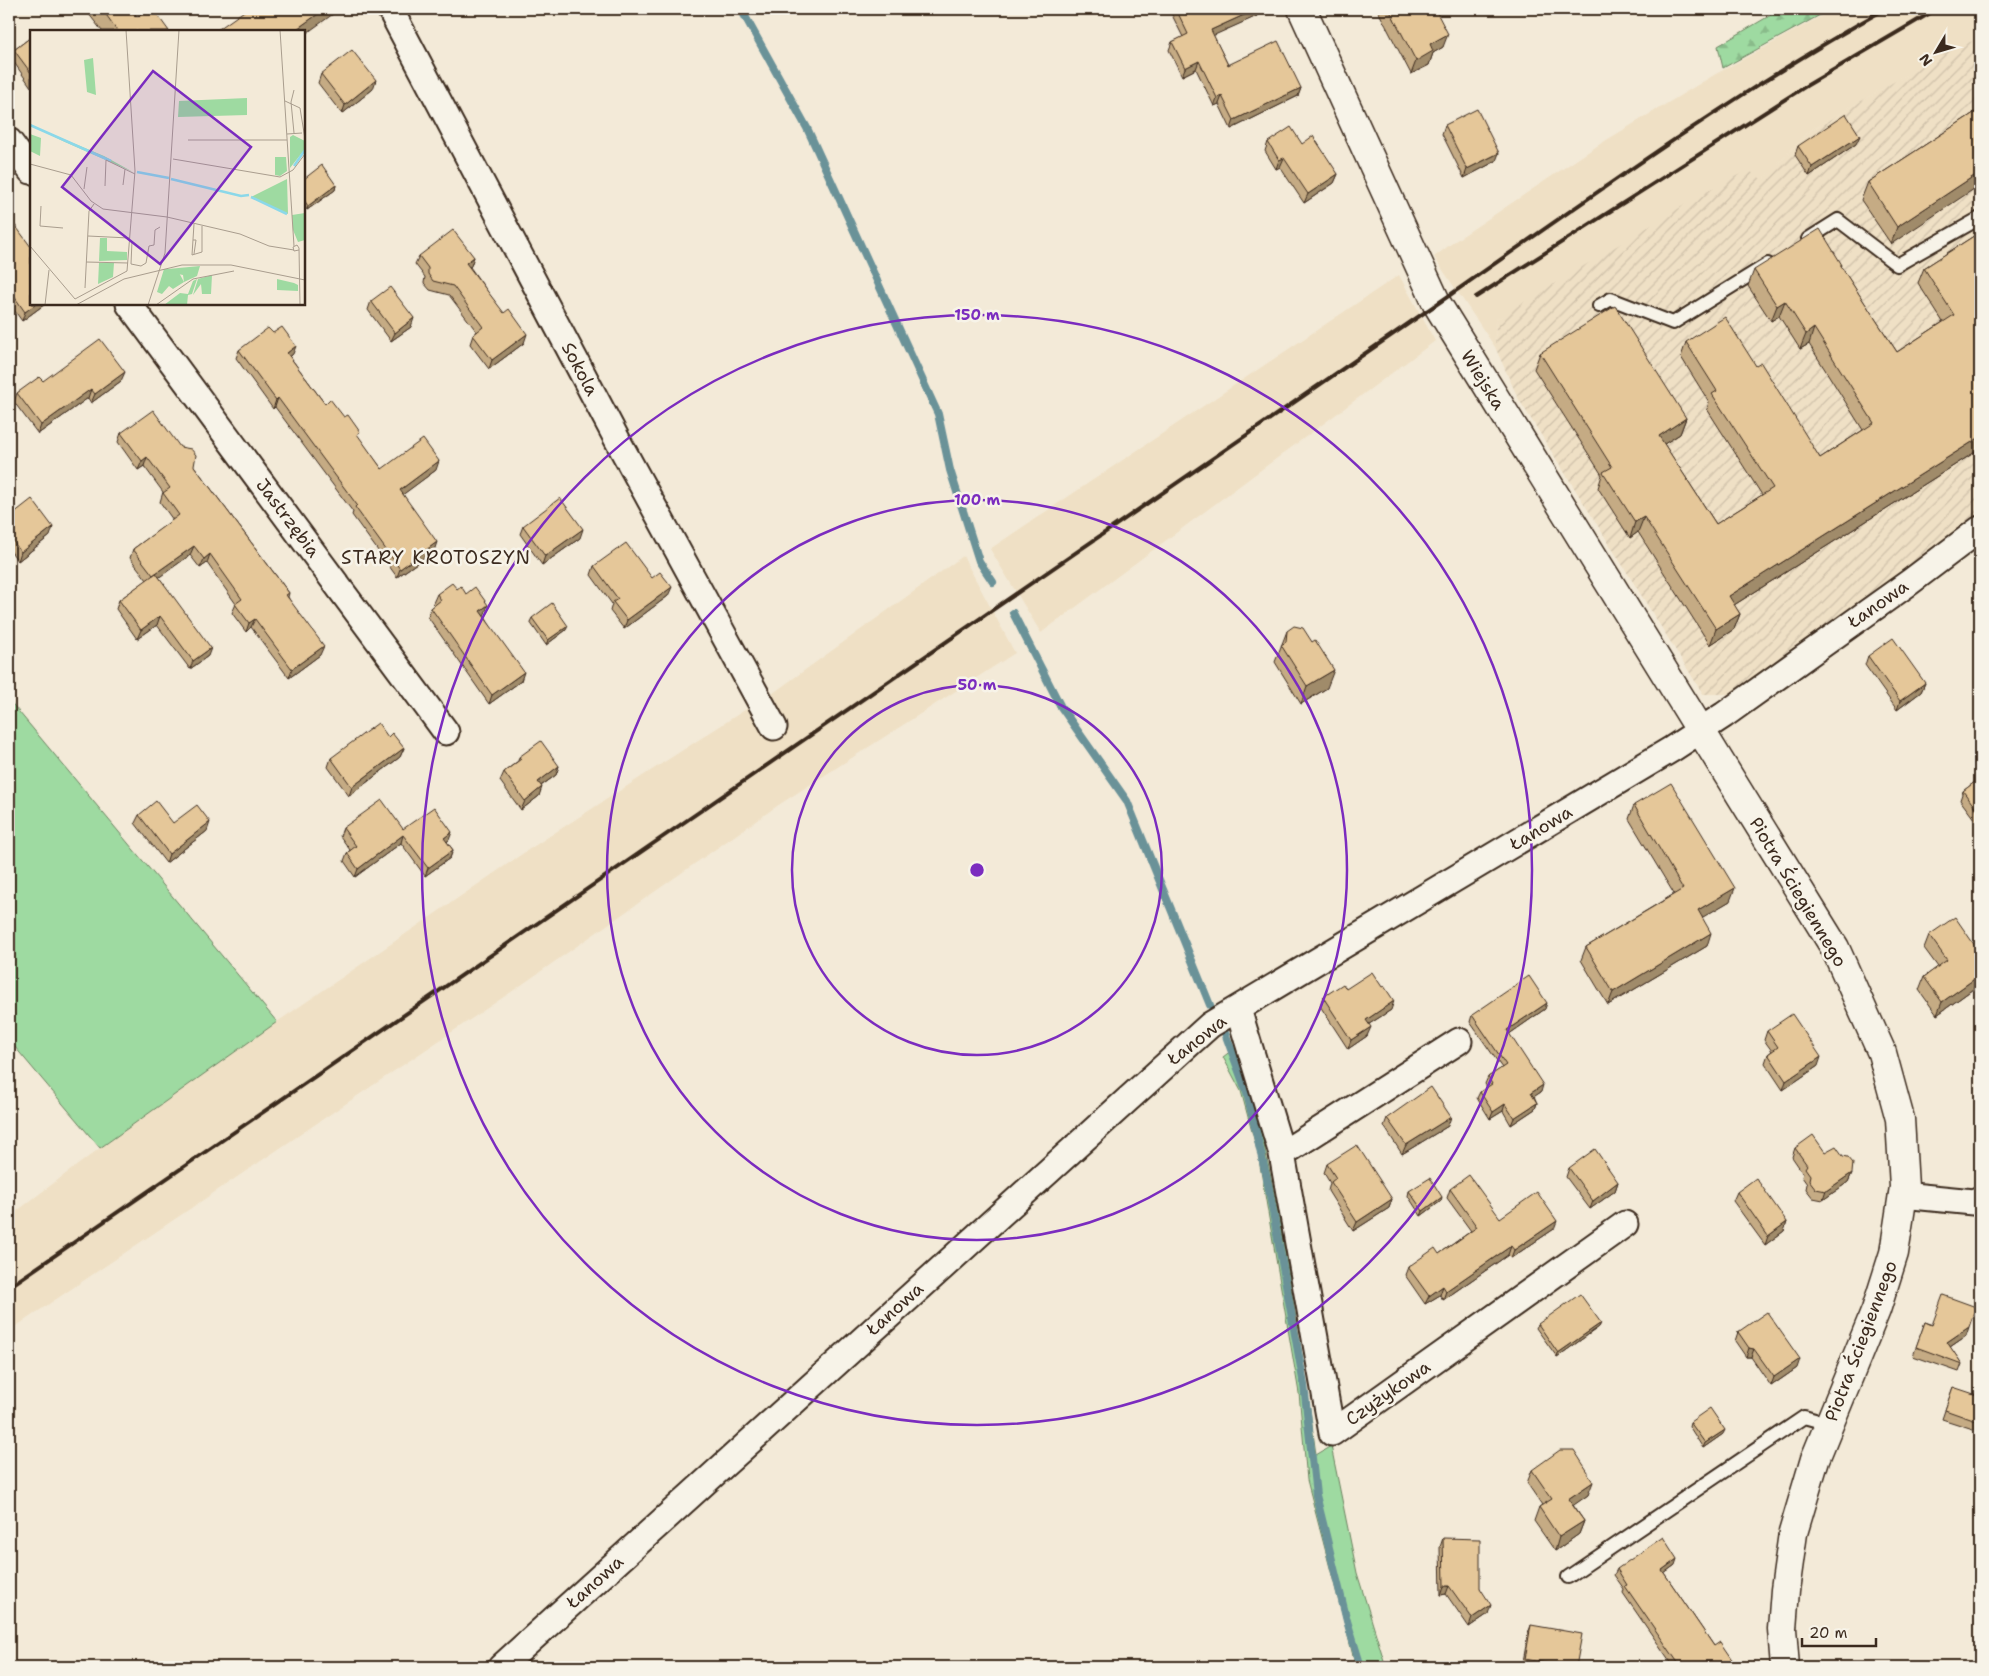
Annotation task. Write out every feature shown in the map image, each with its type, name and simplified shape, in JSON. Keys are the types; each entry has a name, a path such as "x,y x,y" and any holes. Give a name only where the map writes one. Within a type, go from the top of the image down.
{"street":[{"name":"Sokola","path":"390,9 620,445 774,728"},
{"name":"Wiejska","path":"1302,9 1437,304 1701,731"},
{"path":"9,141 30,170"},
{"name":"Jastrzębia","path":"130,305 446,732"},
{"name":"Łanowa","path":"501,1667 1210,1025 1701,731 1978,535"},
{"name":"Piotra Ściegiennego","path":"1701,731 1836,948 1882,1053 1900,1119 1904,1187 1894,1253 1876,1310 1815,1459 1794,1532 1785,1590 1782,1629 1785,1667"},
{"name":"Czyżykowa","path":"1238,1009 1282,1154 1332,1433 1626,1224"},
{"path":"1282,1154 1459,1041"},
{"path":"1902,1195 1974,1202 1980,1200"}],"lane":[{"path":"1797,246 1838,220 1896,265 1980,218"},
{"path":"1599,306 1611,299 1673,324 1780,256"},
{"path":"1568,1577 1804,1417 1829,1424"}],"shaded area":[{"path":"1834,9 1980,9 1980,39 1953,48 1807,133 1763,181 1496,319 1495,347 1434,257 1600,144 1714,75"},
{"path":"1980,39 1980,518 1735,694 1703,694 1518,398 1495,347 1496,319 1709,190 1748,170 1763,180 1807,133 1953,47"},
{"path":"1399,275 1435,341 1041,633 990,549"},
{"path":"963,556 1015,653 780,804 517,988 9,1331 9,1217 100,1148 277,1022 525,852 769,696"}],"green space":[{"path":"1781,9 1831,9 1723,68 1718,46"},
{"path":"9,700 277,1022 100,1148 9,1040"},
{"path":"1236,1047 1253,1099 1271,1178 1286,1258 1316,1455 1331,1446 1357,1573 1386,1667 1356,1667 1307,1480 1299,1393 1258,1154 1241,1091 1223,1057"}],"building":[{"path":"102,9 131,9 137,17 148,9 153,9 168,30 117,30"},
{"path":"247,9 325,9 295,30 217,30"},
{"path":"1176,9 1257,9 1211,30 1228,65 1278,41 1301,88 1234,120 1222,96 1217,98 1199,61 1185,68 1172,42 1188,34"},
{"path":"1389,9 1435,9 1448,34 1430,44 1433,51 1416,61"},
{"path":"30,38 30,72 14,50"},
{"path":"352,50 376,80 345,105 321,74"},
{"path":"1477,109 1499,153 1467,169 1445,125"},
{"path":"1980,109 1980,172 1897,227 1868,182"},
{"path":"1846,114 1860,136 1812,167 1798,146"},
{"path":"1291,127 1302,144 1313,136 1338,174 1308,194 1284,158 1279,160 1268,142"},
{"path":"322,165 336,185 308,206 305,202 305,178"},
{"path":"9,217 30,246 30,305 35,305 25,312 9,289"},
{"path":"1820,229 1842,265 1840,265 1897,352 1954,315 1924,268 1980,232 1980,437 1729,596 1740,614 1716,629 1644,517 1635,522 1603,472 1612,467 1540,353 1615,306 1686,418 1659,436 1716,524 1773,488 1712,394 1717,391 1686,342 1725,317 1756,366 1761,363 1820,458 1874,423 1814,328 1806,334 1785,301 1777,306 1754,270"},
{"path":"453,230 474,257 466,263 504,313 509,309 527,334 492,360 473,335 483,327 453,286 433,281 428,274 428,268 419,256"},
{"path":"390,287 414,318 395,333 371,301"},
{"path":"282,327 296,346 287,353 325,404 330,399 344,417 348,415 360,432 357,434 382,469 423,439 439,461 400,490 437,542 400,569 355,507 357,505 278,398 276,400 239,350 268,328 273,333"},
{"path":"100,339 125,372 95,394 91,389 41,425 17,393 39,377 43,381"},
{"path":"153,410 180,447 191,449 196,455 194,466 289,593 286,595 324,646 292,669 255,619 249,623 235,604 242,599 210,554 204,559 194,546 153,575 133,549 179,515 163,493 170,488 147,457 142,461 121,433"},
{"path":"560,498 583,529 545,556 523,526"},
{"path":"32,499 53,527 21,552 9,536 9,517"},
{"path":"626,543 652,578 660,572 672,587 627,620 613,602 618,599 594,566"},
{"path":"156,573 211,648 193,661 160,616 141,630 119,600"},
{"path":"452,583 457,589 461,586 466,594 475,587 488,605 480,611 524,672 492,695 431,608 441,600 437,594"},
{"path":"552,603 568,626 548,640 532,618"},
{"path":"1294,626 1303,628 1312,642 1315,640 1334,670 1307,686 1281,645 1286,642 1287,631"},
{"path":"1893,638 1925,683 1900,701 1868,656"},
{"path":"378,723 388,737 392,733 404,748 352,787 331,758"},
{"path":"541,741 559,766 538,782 542,787 525,801 504,772 521,759 519,757"},
{"path":"1980,778 1980,814 1963,791"},
{"path":"1671,783 1735,888 1698,910 1711,933 1613,992 1586,947 1683,889 1634,805"},
{"path":"382,800 403,829 434,807 452,832 444,838 453,850 428,868 403,835 358,869 347,853 356,846 343,828"},
{"path":"156,801 173,823 197,805 210,822 169,854 139,815"},
{"path":"1955,917 1980,953 1980,975 1942,1002 1924,977 1947,960 1929,935"},
{"path":"1372,972 1394,1001 1366,1020 1371,1027 1351,1040 1323,997 1343,984 1346,989"},
{"path":"1529,976 1547,1003 1507,1030 1543,1085 1531,1093 1537,1103 1514,1118 1505,1104 1493,1112 1480,1092 1492,1084 1488,1077 1506,1065 1472,1015"},
{"path":"1792,1014 1821,1057 1786,1081 1768,1054 1778,1047 1767,1031"},
{"path":"1431,1087 1451,1117 1406,1145 1387,1118"},
{"path":"1813,1135 1825,1152 1836,1146 1843,1156 1848,1157 1853,1163 1852,1173 1826,1191 1816,1189 1809,1180 1810,1175 1805,1168 1807,1165 1795,1148"},
{"path":"1357,1145 1392,1199 1357,1222 1331,1182 1336,1178 1327,1164"},
{"path":"1595,1149 1618,1182 1593,1201 1569,1168"},
{"path":"1469,1175 1500,1218 1537,1192 1557,1221 1514,1250 1511,1246 1446,1291 1443,1286 1429,1296 1408,1267 1435,1248 1439,1254 1477,1227 1450,1189"},
{"path":"1430,1178 1442,1197 1423,1211 1409,1191"},
{"path":"1756,1178 1787,1222 1768,1236 1737,1192"},
{"path":"1580,1294 1601,1323 1558,1353 1538,1324"},
{"path":"1943,1295 1976,1307 1969,1327 1947,1342 1962,1364 1916,1347 1925,1322 1932,1325"},
{"path":"1767,1312 1800,1359 1774,1377 1754,1349 1749,1348 1738,1332"},
{"path":"1953,1387 1980,1396 1979,1422 1945,1410"},
{"path":"1710,1408 1725,1430 1705,1443 1690,1422"},
{"path":"1560,1450 1574,1450 1593,1482 1568,1499 1584,1521 1559,1537 1539,1507 1552,1499 1532,1470"},
{"path":"1663,1537 1677,1559 1662,1570 1714,1646 1720,1642 1737,1667 1681,1667 1625,1586 1627,1585 1617,1569"},
{"path":"1443,1538 1480,1539 1480,1588 1491,1605 1472,1618 1449,1586 1444,1586"},
{"path":"1531,1625 1582,1634 1576,1667 1525,1659"}],"waterway":[{"path":"741,9 807,128 938,414 950,470 979,561 993,582"},
{"path":"1013,613 1061,707 1127,801 1210,1005"},
{"path":"1225,1033 1247,1093 1268,1184 1304,1385 1316,1495 1347,1621 1361,1667"}],"railway":[{"path":"9,1287 1610,183 1773,76 1885,9"},
{"path":"1476,297 1806,86 1937,9"}],"district":[{"name":"STARY KROTOSZYN","path":"436,557"}]}
